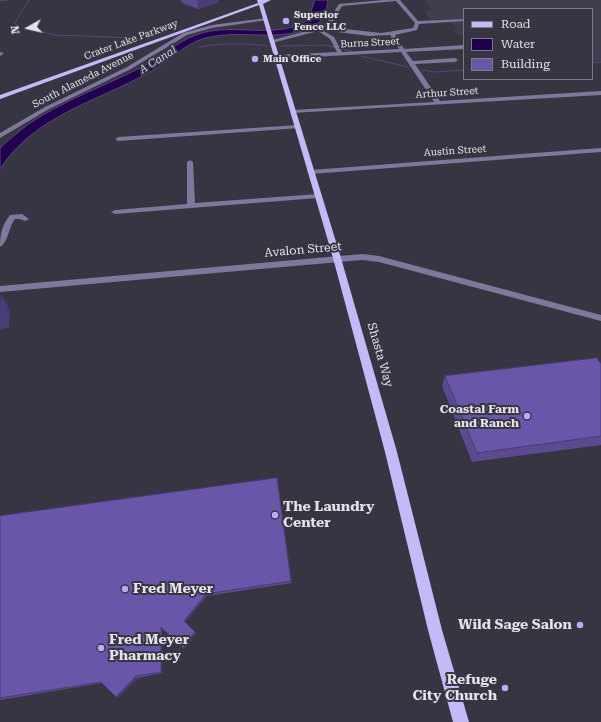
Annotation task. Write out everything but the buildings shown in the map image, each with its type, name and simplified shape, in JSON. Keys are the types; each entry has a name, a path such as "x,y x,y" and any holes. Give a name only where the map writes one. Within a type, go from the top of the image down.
{"main road":[{"name":"Crater Lake Parkway","path":"0,92 260,1 269,0"},
{"name":"Crater Lake Parkway","path":"0,97 260,1"},
{"name":"Shasta Way","path":"260,1 337,258 391,452 435,630 460,722"}],"street":[{"path":"271,35 321,29 375,35 392,34 416,29 417,23 398,0 341,5 330,24 321,29"},
{"name":"South Alameda Avenue","path":"0,136 33,115 128,68 173,40 185,35 222,25 266,19"},
{"path":"417,23 463,20"},
{"path":"321,29 332,38 340,54"},
{"path":"392,34 438,103"},
{"name":"Burns Street","path":"277,58 463,47"},
{"path":"411,63 455,60"},
{"name":"Arthur Street","path":"293,112 601,93"},
{"path":"118,139 298,127"},
{"name":"Austin Street","path":"311,172 601,150"},
{"path":"190,162 191,206"},
{"path":"115,212 318,196"},
{"path":"0,244 8,223 13,217 22,216 26,219"},
{"name":"Avalon Street","path":"0,289 337,258 362,257 379,259 601,318"}],"shaded area":[{"path":"428,0 601,0 601,61 593,61 593,8 463,8 463,35 458,35 455,31 459,31 449,19 431,20 424,11 432,10 425,2"}],"water":[{"name":"A Canal","path":"315,0 328,0 324,16 316,25 287,34 223,35 202,39 193,43 148,73 67,112 48,123 30,136 14,151 0,169 0,148 26,126 55,108 144,66 186,39 202,33 215,30 284,29 296,26 308,20"}],"waterway":[{"path":"0,1 7,0"},
{"path":"17,25 15,23 29,0"},
{"path":"26,28 54,35 135,38"},
{"path":"199,47 234,44 268,46"},
{"path":"280,46 325,45 351,51"},
{"path":"361,56 407,67"},
{"path":"593,63 601,62"},
{"path":"422,70 435,72 463,70"}],"place":[{"name":"Superior Fence LLC","path":"286,21"},
{"name":"Main Office","path":"255,59"},
{"name":"Coastal Farm and Ranch","path":"527,416"},
{"name":"The Laundry Center","path":"275,515"},
{"name":"Fred Meyer","path":"125,589"},
{"name":"Wild Sage Salon","path":"580,625"},
{"name":"Fred Meyer Pharmacy","path":"101,648"},
{"name":"Refuge City Church","path":"505,688"}]}
